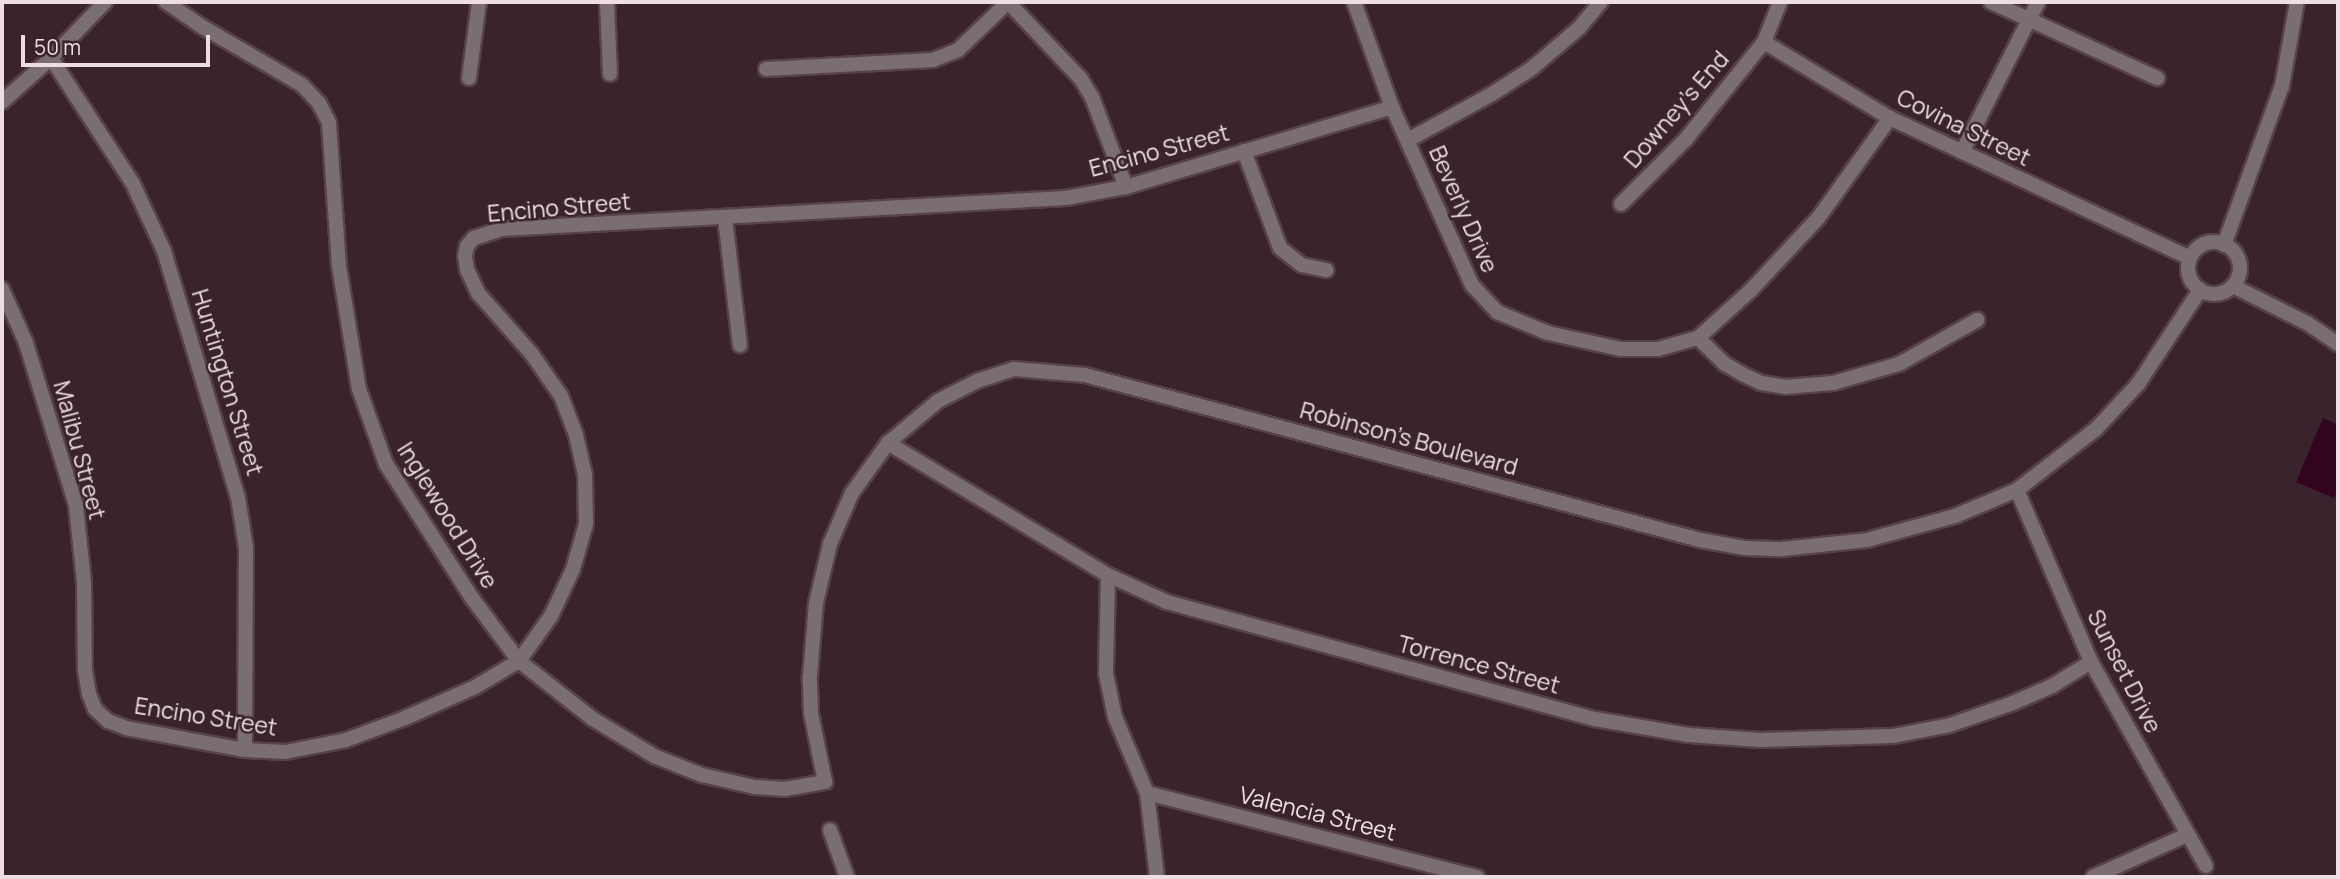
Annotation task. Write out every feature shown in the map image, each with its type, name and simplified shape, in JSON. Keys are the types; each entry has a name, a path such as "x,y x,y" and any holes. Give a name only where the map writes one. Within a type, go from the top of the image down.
{"street":[{"path":"2,102 51,58 105,2"},
{"name":"Inglewood Drive","path":"166,2 201,26 302,85 319,103 329,123 339,266 359,390 386,464 472,598 519,661 593,719 653,757 702,775 755,787 785,789 825,782"},
{"path":"469,78 479,2"},
{"path":"607,2 610,74"},
{"path":"766,69 933,60 958,50 1008,2 1081,79 1092,97 1126,187"},
{"name":"Beverly Drive","path":"1354,2 1392,107 1472,285 1497,312 1548,333 1621,349 1658,349 1698,338 1751,289 1819,217 1890,118"},
{"path":"1408,141 1531,69 1579,28 1601,2"},
{"path":"1764,42 1780,2"},
{"path":"1991,2 2157,78"},
{"path":"1962,152 2038,2"},
{"path":"2224,245 2282,86 2297,2"},
{"name":"Covina Street","path":"1764,42 1890,118 2190,258"},
{"name":"Downey's End","path":"1621,204 1686,139 1764,42"},
{"name":"Huntington Street","path":"51,58 133,184 164,251 239,497 246,548 245,750"},
{"name":"Encino Street","path":"85,671 95,709 108,721 126,728 245,750 285,752 346,740 475,687 519,661 551,616 573,569 586,524 585,475 576,435 561,396 531,353 478,293 467,270 467,246 484,233 502,229 1066,198 1126,187 1392,107"},
{"path":"1244,150 1280,248 1302,265 1325,270"},
{"path":"725,218 740,345"},
{"path":"2216,243 2224,245 2235,253 2240,266 2233,286 2217,294 2200,290 2189,272 2190,258 2200,246 2216,243"},
{"path":"2233,286 2307,323 2338,344"},
{"name":"Malibu Street","path":"2,289 26,343 76,506 84,582 85,671"},
{"name":"Robinson's Boulevard","path":"825,782 811,713 810,676 816,603 830,544 852,494 888,443 937,401 977,380 1014,369 1047,369 1085,375 1700,540 1745,548 1782,549 1867,541 1955,516 2017,490 2096,429 2138,384 2200,290"},
{"path":"1698,338 1725,364 1742,374 1761,383 1785,387 1833,383 1899,364 1977,320"},
{"name":"Torrence Street","path":"888,443 1108,575 1167,602 1595,719 1689,734 1760,740 1893,736 1950,725 2014,703 2091,662"},
{"name":"Sunset Drive","path":"2017,490 2091,662 2206,866"},
{"path":"1108,575 1106,674 1115,717 1147,793 1157,877"},
{"name":"Valencia Street","path":"1147,793 1477,877"},
{"path":"830,830 847,877"},
{"path":"2093,877 2187,835"}],"shaded area":[{"path":"2323,418 2338,425 2338,488 2334,498 2296,482"}]}
